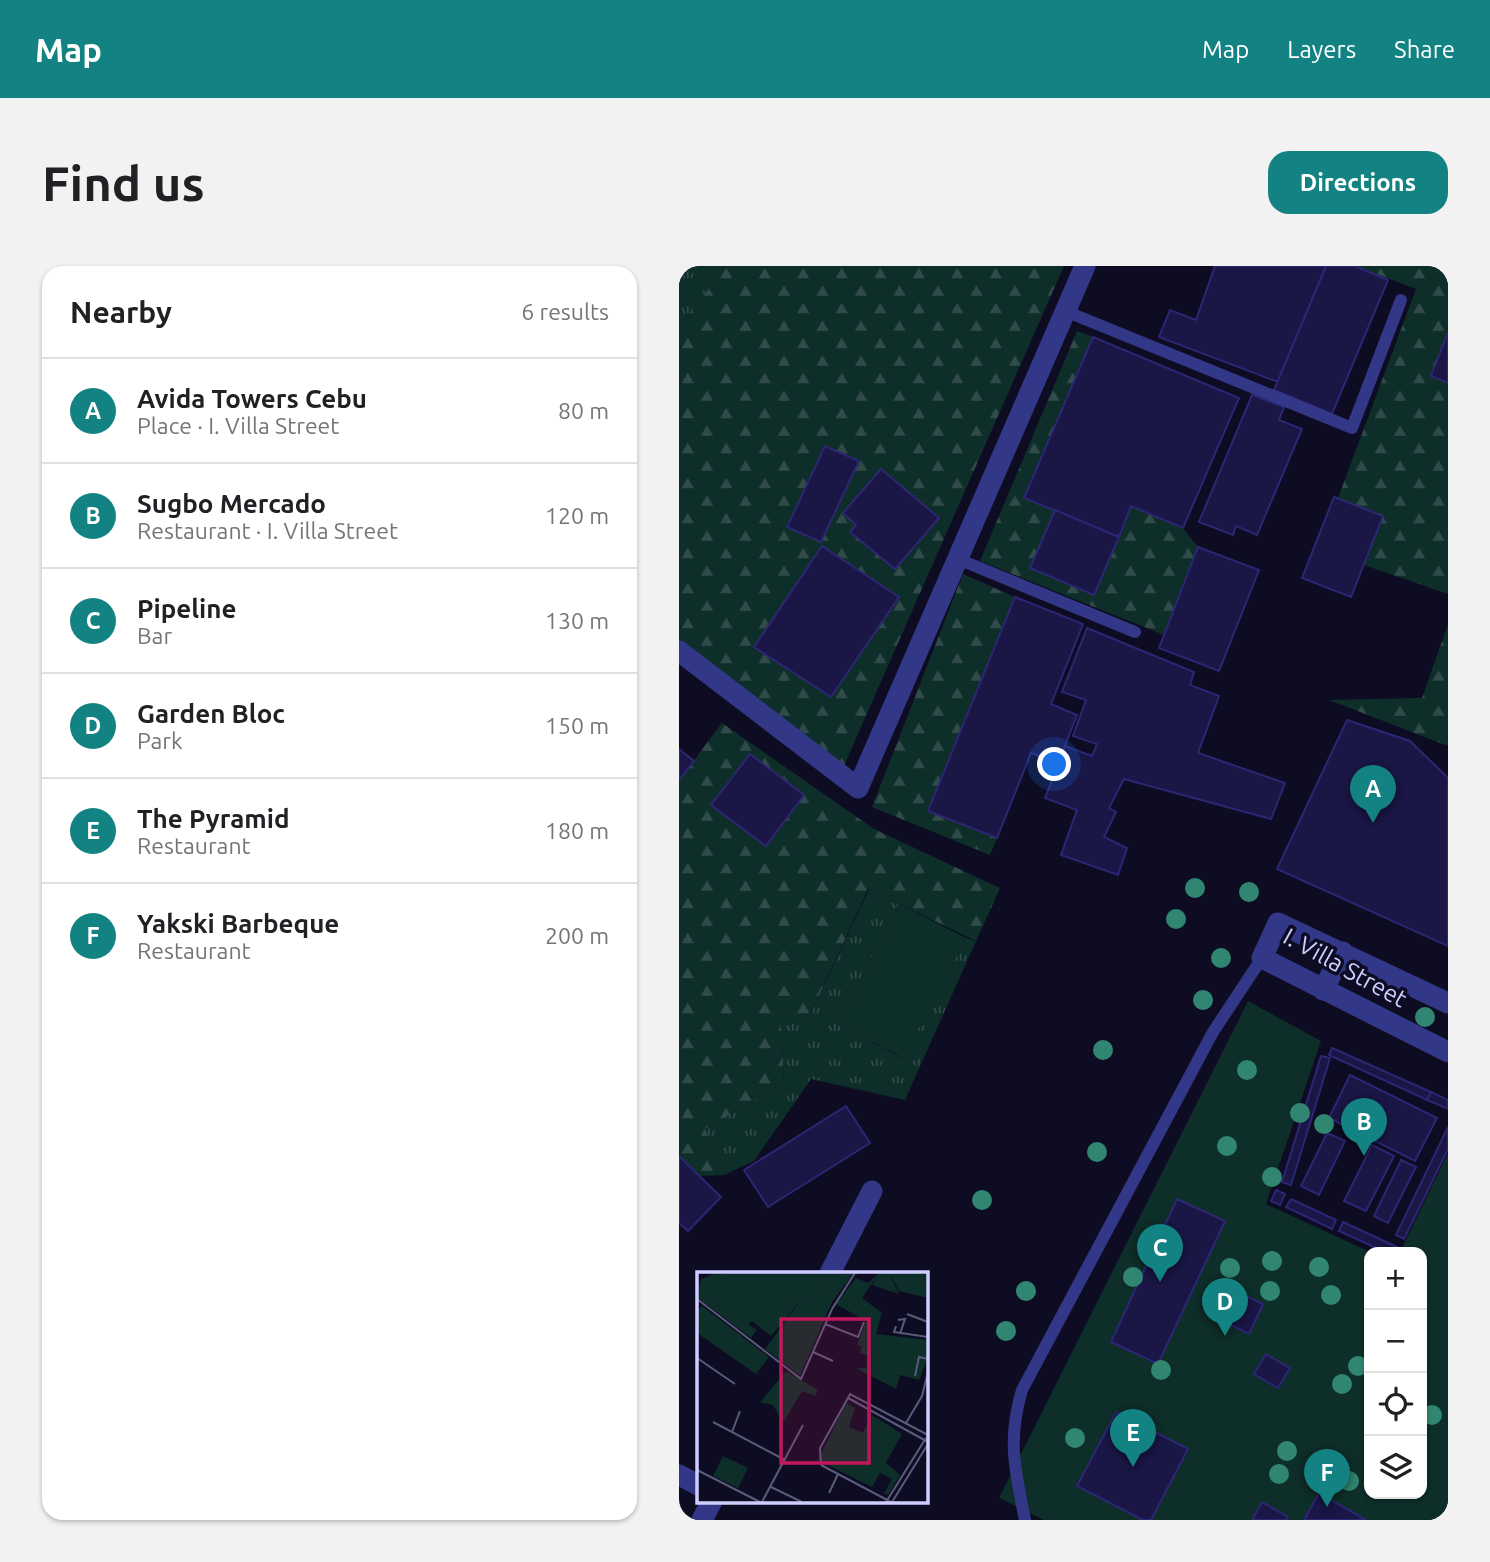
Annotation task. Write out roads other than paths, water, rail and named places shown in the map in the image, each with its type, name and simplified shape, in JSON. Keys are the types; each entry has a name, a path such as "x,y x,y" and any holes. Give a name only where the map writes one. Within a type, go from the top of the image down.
{"street":[{"path":"679,651 858,788 1085,266"},
{"name":"I. Villa Street","path":"1448,1003 1278,923 1262,958 1448,1052"},
{"path":"1323,990 1343,952"},
{"path":"831,1272 872,1191"},
{"path":"679,1475 697,1484"},
{"path":"702,1520 711,1502"}],"lane":[{"path":"1065,312 1352,428 1401,300"},
{"path":"958,559 1136,632"},
{"path":"1025,1520 1011,1446 1013,1418 1022,1390 1213,1032 1262,958"}],"place":[{"name":"Avida Towers Cebu","path":"1373,823"},
{"name":"Sugbo Mercado","path":"1364,1156"},
{"name":"Pipeline","path":"1160,1282"},
{"name":"Garden Bloc","path":"1225,1336"},
{"name":"The Pyramid","path":"1133,1467"},
{"name":"Yakski Barbeque","path":"1327,1507"}]}
